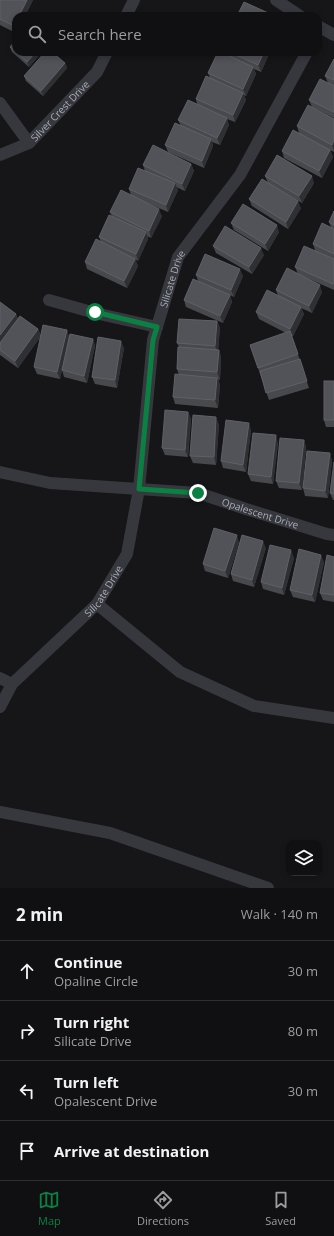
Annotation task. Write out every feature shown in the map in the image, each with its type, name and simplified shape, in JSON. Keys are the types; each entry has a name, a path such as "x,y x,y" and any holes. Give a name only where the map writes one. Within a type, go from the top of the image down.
{"street":[{"path":"128,12 134,0"},
{"path":"276,0 294,12"},
{"path":"322,30 334,35"},
{"name":"Silver Crest Drive","path":"0,155 29,143 97,72 105,56"},
{"name":"Silicate Drive","path":"0,707 12,684 97,604 128,554 139,489 153,340 178,257 240,175 306,56"},
{"path":"0,103 29,143"},
{"path":"49,300 157,327"},
{"name":"Opalescent Drive","path":"0,472 50,483 198,493 246,510 334,535"},
{"path":"97,604 180,672 254,706 334,718"},
{"path":"0,678 12,684"},
{"path":"0,812 110,833 268,888"}],"building":[{"path":"27,0 21,12 12,12 12,25 0,19 0,1"},
{"path":"244,2 266,12 239,12"},
{"path":"20,56 32,56 27,62"},
{"path":"42,56 57,56 65,63 41,91 24,76"},
{"path":"216,56 230,56 253,67 243,89 208,73"},
{"path":"239,56 262,56 258,65"},
{"path":"334,59 334,80 325,76"},
{"path":"206,76 243,93 233,115 196,99"},
{"path":"320,79 334,86 334,112 309,100"},
{"path":"188,100 227,118 217,138 178,120"},
{"path":"308,105 334,119 334,140 332,145 297,126"},
{"path":"175,123 211,139 202,161 165,145"},
{"path":"293,130 330,150 319,171 282,151"},
{"path":"153,145 191,164 182,184 143,165"},
{"path":"277,155 312,176 299,196 265,176"},
{"path":"138,168 175,183 166,205 129,189"},
{"path":"262,179 298,201 286,222 249,199"},
{"path":"121,190 159,209 149,231 110,212"},
{"path":"243,204 277,225 265,244 231,223"},
{"path":"334,211 334,225 329,222"},
{"path":"109,215 146,232 136,254 99,237"},
{"path":"322,223 334,229 334,254 313,244"},
{"path":"225,226 261,248 249,267 213,246"},
{"path":"96,239 135,259 124,281 85,262"},
{"path":"304,246 334,259 333,284 295,267"},
{"path":"205,254 240,269 231,290 196,275"},
{"path":"287,268 320,285 309,306 276,290"},
{"path":"193,279 230,295 220,316 184,300"},
{"path":"267,290 301,307 290,329 256,312"},
{"path":"0,302 16,314 0,335"},
{"path":"20,316 38,329 15,361 0,350 0,343"},
{"path":"179,319 217,321 215,346 177,343"},
{"path":"43,325 67,330 57,372 34,367"},
{"path":"290,331 298,354 258,368 250,345"},
{"path":"70,334 93,339 84,376 62,370"},
{"path":"98,337 121,341 115,380 92,377"},
{"path":"178,347 219,350 217,372 177,369"},
{"path":"300,359 307,381 266,393 260,371"},
{"path":"175,374 217,378 215,400 173,397"},
{"path":"324,381 334,381 334,420 324,420"},
{"path":"165,410 188,412 185,450 162,448"},
{"path":"193,415 216,417 214,457 190,456"},
{"path":"226,420 249,423 243,465 221,461"},
{"path":"253,433 276,435 271,477 248,474"},
{"path":"280,438 304,440 299,483 276,481"},
{"path":"307,451 330,453 325,491 303,488"},
{"path":"334,462 334,494 330,493"},
{"path":"214,528 237,535 225,571 203,564"},
{"path":"242,535 263,541 252,580 231,574"},
{"path":"270,545 291,550 282,588 261,582"},
{"path":"299,549 321,555 312,595 290,590"},
{"path":"327,555 334,557 334,595 320,593"}],"route":[{"path":"95,312 157,327 153,340 139,489 198,493"}]}
